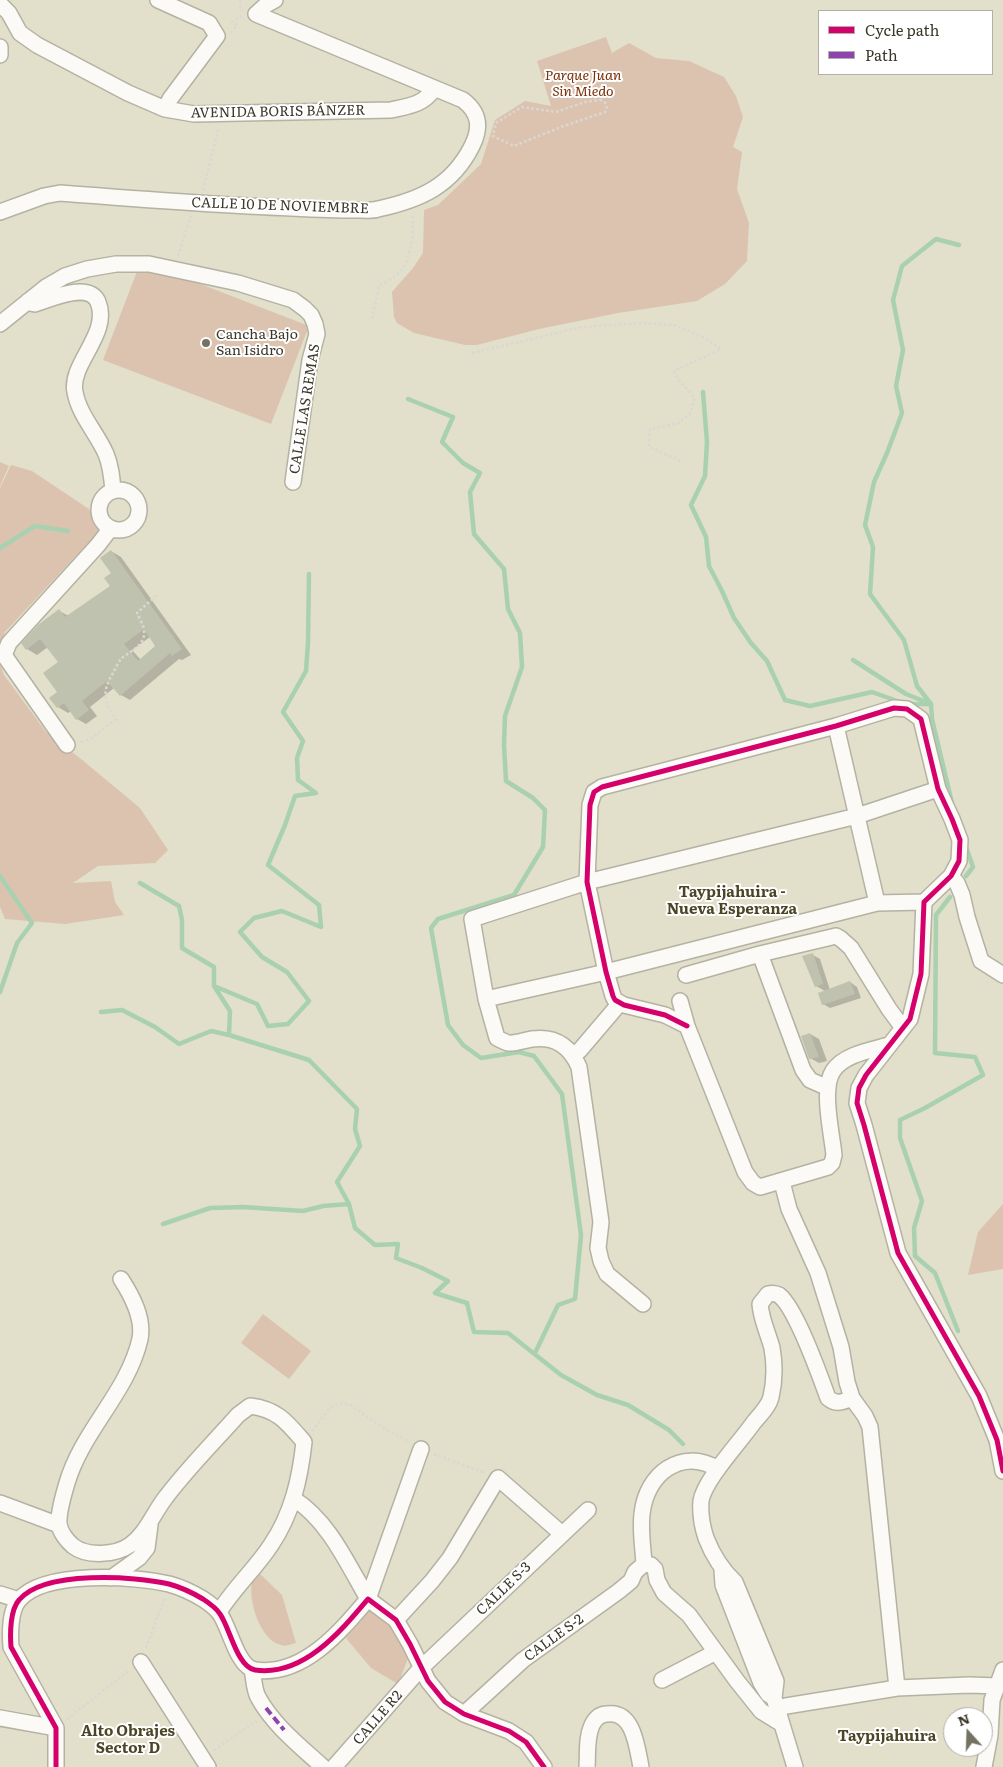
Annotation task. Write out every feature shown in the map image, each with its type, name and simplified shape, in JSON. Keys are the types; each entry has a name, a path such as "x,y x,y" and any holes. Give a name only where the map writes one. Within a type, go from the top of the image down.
{"street":[{"path":"158,0 209,23 217,36 170,99 165,109"},
{"path":"249,14 275,0"},
{"name":"AVENIDA BORIS BÁNZER","path":"0,4 9,13 20,33 37,46 128,93 165,109 194,114 391,110 418,104 430,95 434,89"},
{"name":"CALLE 10 DE NOVIEMBRE","path":"0,212 44,196 60,193 198,203 376,210 409,201 431,192 459,168 472,146 479,128 478,119 470,105 463,100 249,14"},
{"path":"0,47 0,55"},
{"name":"CALLE LAS REMAS","path":"0,324 46,287 65,276 87,269 116,264 149,264 174,269 238,283 293,300 311,315 315,324 316,334 310,360 293,482"},
{"path":"28,301 35,304 69,292 79,292 90,294 98,302 101,314 99,328 76,378 74,391 80,407 105,453 111,470 113,491"},
{"path":"120,490 132,494 136,499 139,511 138,518 129,527 117,530 111,528 105,524 99,512 103,499 113,491 120,490"},
{"path":"67,745 4,656 9,643 111,528"},
{"path":"687,1026 665,1015 620,1003 613,996 587,882 590,805 594,792 602,787 836,726 894,708 907,709 921,719 938,790 960,840 959,861 950,876 924,902 921,974 910,1019 866,1075 859,1088 857,1103 898,1253 979,1396 996,1440 1003,1471"},
{"path":"836,726 877,903"},
{"path":"643,1304 607,1274 601,1261 598,1248 601,1222 579,1067 574,1055 560,1044 547,1039 533,1039 510,1043 497,1038 486,999 472,919 587,882 857,816 938,790"},
{"path":"950,876 957,883 962,895 967,918 982,961 1003,975"},
{"path":"486,999 606,972 877,903 924,902"},
{"path":"686,975 760,954 836,936 851,948 888,1009 903,1028"},
{"path":"760,954 803,1070 810,1080 828,1088"},
{"path":"680,1001 687,1026 745,1172 753,1183 760,1187 828,1167 832,1163 834,1155 827,1098 833,1071 843,1062 870,1050 889,1045"},
{"path":"574,1055 620,1003"},
{"path":"782,1182 789,1209 818,1273 840,1347 852,1398 865,1416 870,1427 898,1688"},
{"path":"122,1279 140,1320 140,1337 132,1364 78,1456 67,1482 59,1525 66,1540 77,1548 96,1553 120,1551 132,1544 142,1533 166,1496 238,1414 250,1406 262,1407 275,1412 290,1425 304,1442 302,1464 294,1499 272,1543 227,1599 219,1612"},
{"path":"795,1767 776,1704 761,1683 723,1585 722,1570 710,1550 701,1515 701,1499 718,1469 770,1400 775,1369 760,1304 768,1294 774,1293 779,1296 787,1306 804,1336 828,1398 832,1402 838,1403 852,1398"},
{"path":"252,1670 269,1671 307,1658 324,1647 344,1628 368,1599 421,1449"},
{"path":"718,1469 697,1460 682,1461 668,1467 656,1479 647,1496 642,1514 644,1564 651,1564 655,1569 664,1593 689,1615 761,1710 782,1724"},
{"path":"396,1620 432,1581 450,1558 498,1478 562,1534"},
{"path":"294,1499 313,1513 334,1542 368,1599 396,1620 428,1681 445,1702 464,1714 509,1731 526,1742 544,1767"},
{"path":"0,1503 59,1525"},
{"name":"CALLE S-3","path":"421,1668 588,1510"},
{"path":"111,1578 139,1558 146,1548 152,1518"},
{"name":"CALLE S-2","path":"464,1714 522,1660 619,1591 631,1581 639,1566 644,1564"},
{"path":"56,1767 56,1728 11,1647 10,1633 13,1616 19,1600 34,1589 57,1580 79,1578 135,1579 170,1584 203,1599 219,1612 242,1661 252,1670 257,1696 284,1730 323,1767"},
{"path":"0,1594 19,1600"},
{"path":"662,1680 716,1652"},
{"path":"140,1662 205,1762"},
{"name":"CALLE R2","path":"334,1767 421,1668"},
{"path":"984,1767 990,1735 992,1700 1003,1670"},
{"path":"776,1704 786,1706 898,1688 969,1685 998,1686"},
{"path":"586,1767 589,1735 593,1723 598,1716 615,1714 623,1717 629,1725 635,1740 640,1767"},
{"path":"0,1718 56,1728"}],"path":[{"path":"217,36 221,35 226,39 237,25 232,22 249,14 240,0"},
{"path":"596,100 604,101 607,106 605,112 560,127 514,146 493,136 496,124 522,107 556,112 596,100"},
{"path":"174,269 198,203 222,114"},
{"path":"372,319 379,286 402,270 409,251 414,222 409,201"},
{"path":"472,353 582,327 644,323 674,325 705,338 721,349 674,370 678,380 695,398 690,414 679,423 650,429 649,447 681,461"},
{"path":"67,745 92,738 116,718 110,711 104,697 106,686 120,660 138,647 142,640 144,631 137,613 157,595"},
{"path":"304,1442 330,1408 338,1404 349,1404 382,1427 421,1449 498,1478"},
{"path":"56,1728 140,1662 170,1584"},
{"path":"205,1762 258,1720 266,1708"}],"green space":[{"name":"Parque Juan Sin Miedo","path":"606,37 612,53 629,43 656,58 689,61 724,77 736,96 743,117 733,147 742,152 737,189 749,223 747,261 725,284 697,301 618,313 539,329 477,345 465,345 414,333 397,323 394,317 392,292 413,268 423,253 424,210 438,205 481,164 495,120 525,101 551,106 537,61"},
{"name":"Cancha Bajo San Isidro","path":"141,261 309,326 271,424 103,360"},
{"path":"0,462 9,466 0,486"},
{"path":"11,465 32,471 89,509 100,530 5,632 0,648 0,488"},
{"path":"0,664 4,675 46,732 140,808 168,850 155,863 98,866 73,883 111,881 115,902 124,915 65,924 5,919 0,907"},
{"path":"1003,1204 1003,1269 968,1275 978,1232"},
{"path":"263,1314 311,1351 289,1379 241,1343"},
{"path":"257,1571 282,1595 296,1643 287,1646 274,1642 267,1636 257,1619 251,1589 252,1581"},
{"path":"369,1606 386,1612 409,1656 398,1684 371,1668 346,1638 361,1621"}],"building":[{"path":"111,550 182,649 172,656 170,653 120,696 107,681 82,701 89,710 76,720 64,703 57,708 49,698 57,692 43,673 58,662 40,639 26,650 21,643 38,625 59,609 65,617 110,586 104,578 111,573 100,558","holes":["144,629 155,646 138,661 124,644"]},
{"path":"813,953 823,984 815,987 802,956"},
{"path":"850,981 855,994 822,1005 818,993"},
{"path":"810,1033 819,1057 809,1059 801,1036"}],"waterway":[{"path":"931,704 917,686 904,640 870,594 873,547 865,525 874,482 902,413 896,386 903,350 893,300 902,266 936,239 959,245"},
{"path":"703,392 707,442 705,476 691,505 706,537 709,566 734,618 751,643 767,661 785,700 810,706 872,692 900,702"},
{"path":"408,399 453,417 442,442 463,463 480,473 470,492 474,534 504,569 508,609 520,633 522,667 505,716 506,781 533,798 545,810 543,847 514,895 438,919 431,928 448,1025 463,1045 481,1058 519,1052 534,1056 562,1094 581,1235 575,1299 558,1305 535,1353"},
{"path":"0,548 35,526 68,531"},
{"path":"214,986 257,1004 268,1026 288,1024 309,1001 287,972 262,957 240,932 254,918 282,911 321,927 319,905 268,865 295,796 316,793 298,780 297,758 303,741 283,712 306,671 309,574"},
{"path":"853,660 906,694 931,704 932,719 952,803"},
{"path":"910,704 931,704"},
{"path":"965,844 973,867 966,876"},
{"path":"0,876 32,923 17,943 0,992"},
{"path":"140,883 179,906 182,920 182,948 214,967 214,986 230,1011 229,1035 309,1060 357,1109 355,1129 360,1146 337,1182 349,1204 355,1228 375,1245 398,1244 396,1258 448,1281 435,1293 467,1303 474,1332 508,1333 561,1375 597,1395 628,1405 669,1430 683,1444"},
{"path":"950,897 936,915 935,1053 975,1057 983,1075 900,1120 900,1138 922,1201 914,1228 915,1256 935,1273 958,1331"},
{"path":"101,1012 122,1010 155,1027 179,1044 211,1031 229,1035"},
{"path":"163,1224 210,1208 243,1207 303,1211 323,1206 349,1204"}],"marked path":[{"path":"266,1708 284,1730"}],"cycle path":[{"path":"687,1026 665,1015 624,1005 615,1000 613,996 587,882 590,805 594,792 602,787 836,726 894,708 907,709 921,719 938,789 960,840 959,861 951,876 924,902 921,974 910,1019 866,1075 859,1088 857,1103 898,1253 979,1396 997,1440 1003,1471"},
{"path":"56,1767 56,1728 11,1647 12,1616 16,1604 31,1590 48,1584 91,1578 154,1581 186,1590 203,1599 219,1612 243,1662 255,1670 273,1670 305,1659 346,1625 368,1599 396,1620 428,1681 445,1702 464,1714 509,1731 526,1742 544,1767"}],"place":[{"name":"Cancha Bajo San Isidro","path":"206,343"}],"district":[{"name":"Taypijahuira - Nueva Esperanza","path":"732,902"},
{"name":"Taypijahuira","path":"887,1737"},
{"name":"Alto Obrajes Sector D","path":"128,1740"}]}
